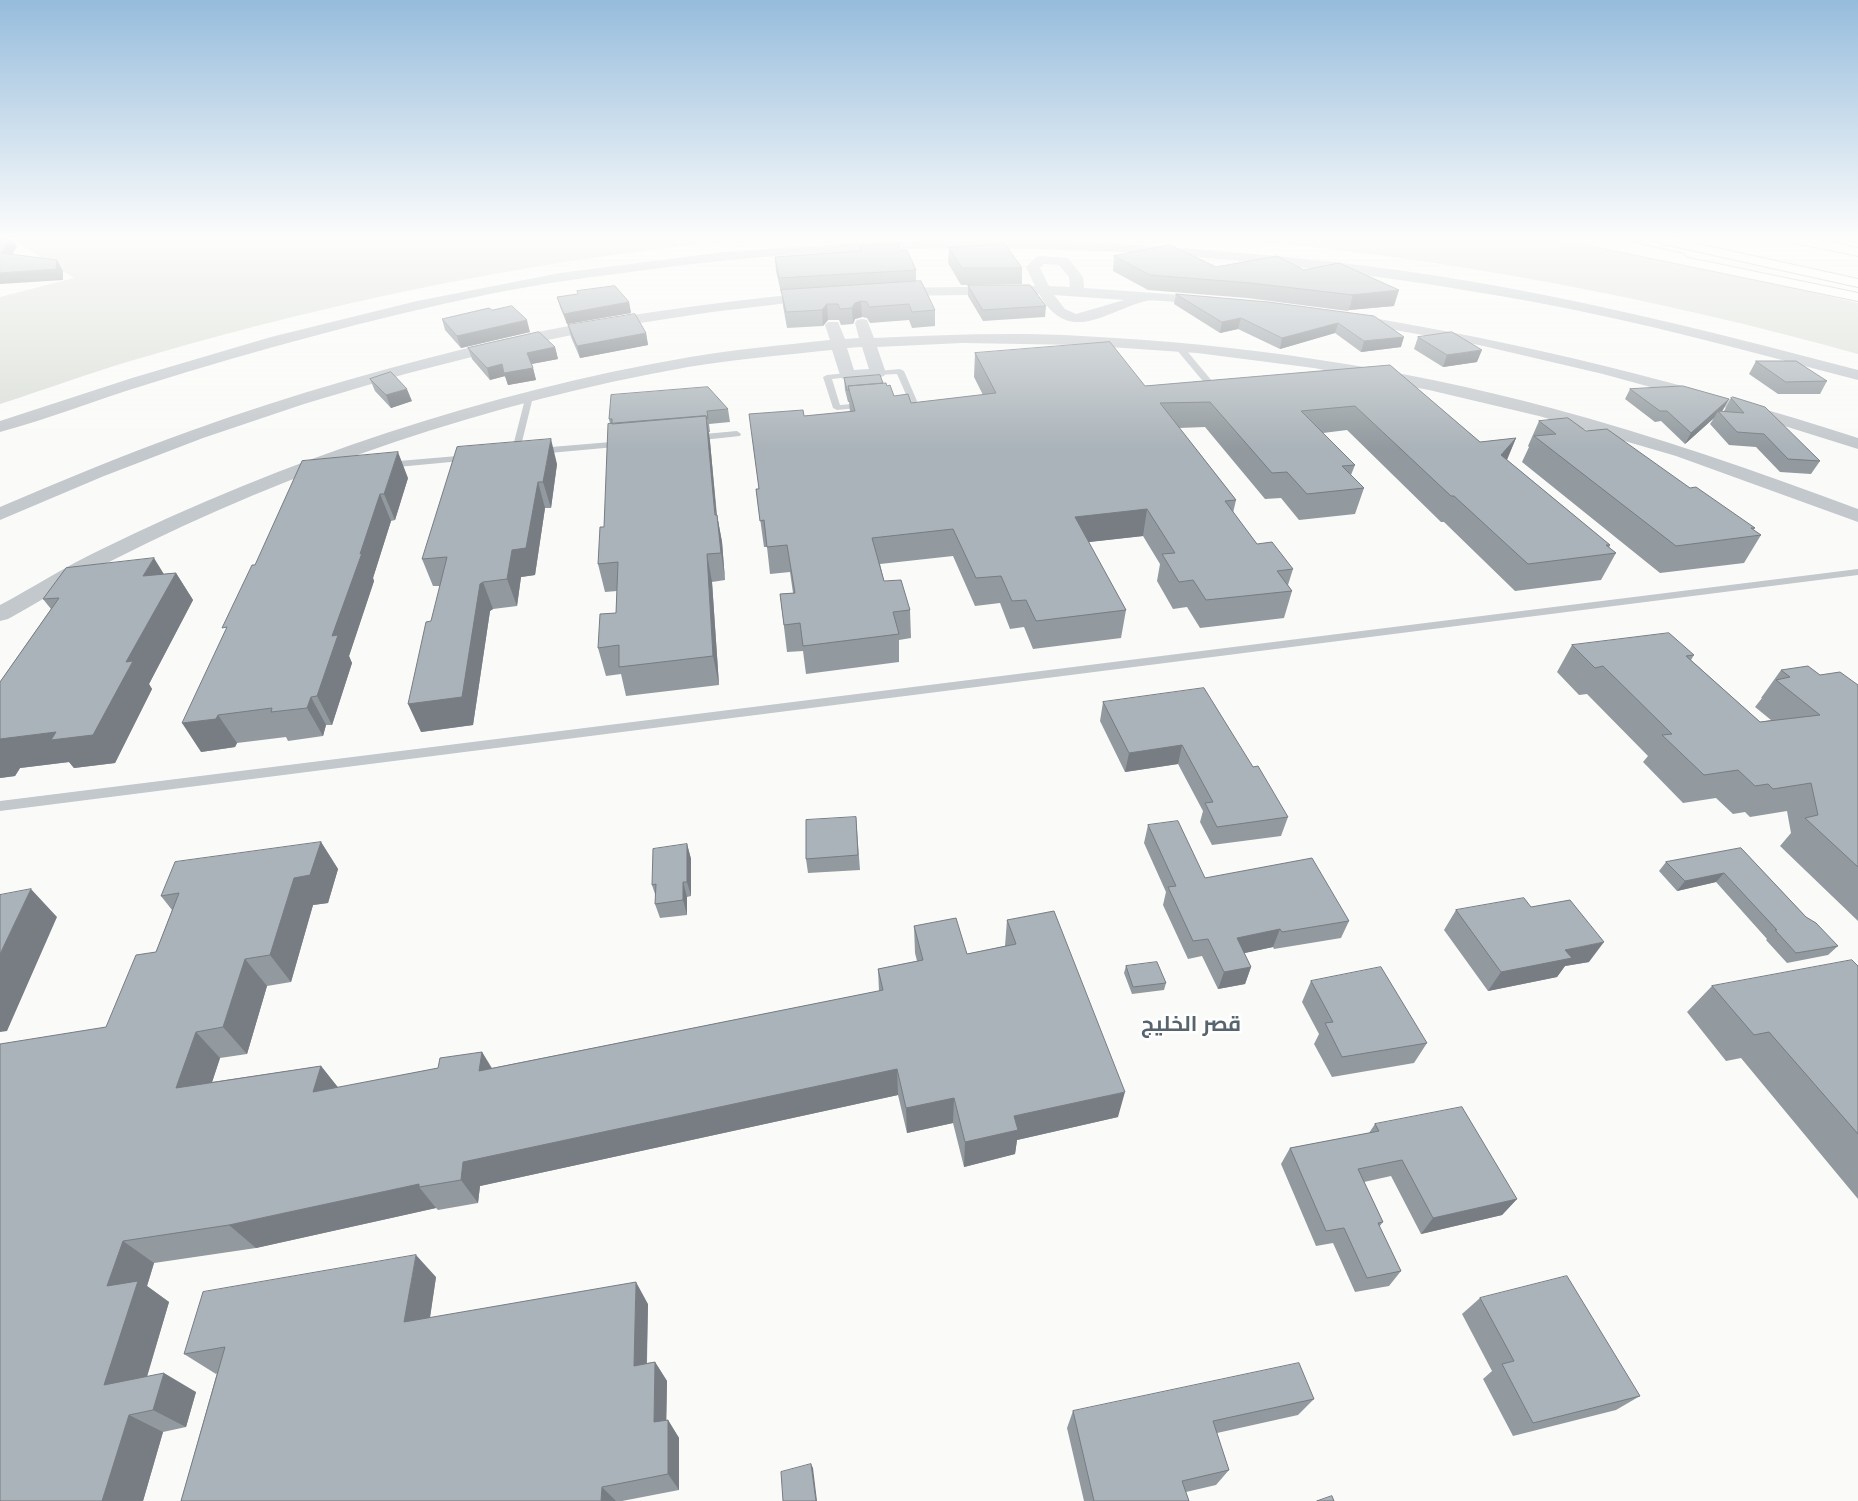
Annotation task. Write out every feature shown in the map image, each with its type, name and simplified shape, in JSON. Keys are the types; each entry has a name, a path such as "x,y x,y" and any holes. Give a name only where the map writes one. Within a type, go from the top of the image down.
{"street":[{"path":"156,361 352,309"},
{"path":"0,427 135,381 223,355 402,309"},
{"path":"0,514 85,478 211,429 330,390 503,344 594,325 697,309"},
{"path":"1057,309 1061,314 1076,319 1108,309"},
{"path":"1594,309 1754,346 1858,375"},
{"path":"1640,309 1709,324 1858,363"},
{"path":"1330,315 1482,340 1582,363 1706,396 1858,444"},
{"path":"833,325 847,375 878,372 862,323"},
{"path":"0,614 106,554 173,523 292,473 430,425 529,397 622,375 690,362 754,352 867,342 980,337 1073,339 1265,356 1342,375 1381,376 1501,402 1630,436 1747,474 1858,516"}],"lane":[{"path":"1179,347 1215,390 1224,389"},
{"path":"878,372 900,370 914,401 885,404"},
{"path":"847,375 827,377 837,408 875,404"},
{"path":"529,397 510,454 631,443"},
{"path":"679,439 737,434"},
{"path":"379,466 476,457"},
{"path":"292,473 331,470"},
{"path":"0,806 1858,572"}],"shaded area":[{"path":"0,309 327,309 224,334 151,355 0,404"},
{"path":"1677,309 1858,309 1858,354 1781,333"}],"building":[{"path":"485,309 515,309 527,320 457,336 442,319"},
{"path":"562,309 591,309 564,314"},
{"path":"785,309 823,309 822,310 786,312"},
{"path":"911,309 935,310 912,312"},
{"path":"1201,309 1321,309 1374,316 1404,337 1364,341 1338,323 1282,338 1241,318 1222,322"},
{"path":"635,314 646,333 577,346 568,325"},
{"path":"539,332 555,347 527,353 533,368 504,373 502,364 487,368 468,348"},
{"path":"1452,332 1482,350 1447,355 1418,337"},
{"path":"1110,342 1145,386 1390,365 1480,442 1516,438 1501,455 1610,545 1606,545 1616,553 1528,564 1454,496 1451,496 1355,406 1301,411 1355,465 1342,466 1364,488 1307,494 1287,472 1272,473 1210,402 1160,403 1236,500 1225,501 1257,544 1272,542 1293,569 1277,571 1292,591 1206,600 1193,580 1179,582 1162,554 1175,553 1147,509 1075,517 1126,610 1036,621 1026,600 1012,601 1001,576 976,578 953,529 872,538 884,581 901,580 910,610 893,612 899,634 803,646 800,623 784,625 780,594 795,593 787,545 767,547 764,520 760,521 756,489 759,489 749,414 803,410 804,416 855,411 848,386 886,383 887,386 890,385 894,396 908,394 911,403 996,393 975,353"},
{"path":"1756,361 1796,361 1827,381 1786,382"},
{"path":"391,372 407,389 386,395 370,379"},
{"path":"880,375 883,383 848,386 849,390 847,390 844,378"},
{"path":"1683,386 1729,399 1691,433 1667,411 1660,411 1630,389"},
{"path":"708,387 728,409 707,411 708,419 706,416 612,424 612,419 609,419 611,395"},
{"path":"1731,398 1765,407 1820,461 1788,459 1764,434 1737,432 1718,411 1744,413"},
{"path":"706,416 715,515 717,515 721,553 707,554 713,656 619,667 619,645 598,648 600,614 616,613 618,562 598,564 600,527 604,527 608,424"},
{"path":"1568,418 1586,431 1607,429 1690,488 1696,487 1755,528 1751,528 1761,535 1676,546 1534,436 1556,434 1539,421"},
{"path":"551,439 543,482 538,482 526,548 512,550 507,579 480,584 462,697 408,704 426,622 431,621 447,557 422,559 457,447"},
{"path":"398,452 384,494 380,494 360,554 362,553 332,636 338,635 317,696 311,697 307,708 271,712 272,708 218,715 216,719 182,723 227,627 222,628 252,565 255,565 302,461"},
{"path":"154,558 143,576 176,573 126,662 133,661 93,735 51,740 56,732 0,739 0,682 59,598 43,599 66,568"},
{"path":"1669,633 1694,655 1686,656 1760,722 1820,715 1776,680 1790,677 1781,670 1808,666 1820,675 1840,672 1858,685 1858,867 1805,818 1818,815 1811,783 1773,789 1768,784 1755,786 1738,770 1704,775 1662,735 1672,734 1603,666 1595,668 1572,645"},
{"path":"1204,688 1253,767 1258,766 1288,817 1217,827 1205,803 1213,802 1182,745 1129,753 1103,702"},
{"path":"856,817 858,855 806,859 806,820"},
{"path":"1178,821 1205,878 1312,858 1349,921 1282,932 1280,929 1237,938 1251,967 1224,972 1208,939 1193,941 1168,887 1176,886 1148,825"},
{"path":"321,842 310,875 294,878 270,955 245,959 223,1027 196,1032 176,1088 321,1066 313,1092 438,1068 440,1058 482,1052 479,1071 883,990 878,969 923,960 914,926 956,918 967,954 1016,944 1007,920 1054,911 1125,1092 1014,1116 1018,1130 965,1142 954,1098 906,1108 897,1069 463,1162 461,1180 419,1187 419,1184 229,1225 123,1241 107,1286 138,1281 104,1385 164,1373 153,1410 129,1415 102,1501 0,1501 0,1044 106,1027 136,955 156,952 179,893 161,896 175,862"},
{"path":"687,844 687,882 683,882 683,900 655,904 656,884 652,885 653,849"},
{"path":"1741,848 1806,917 1816,923 1838,946 1796,953 1724,873 1685,881 1666,862"},
{"path":"31,889 0,954 0,895"},
{"path":"1524,898 1531,907 1570,900 1604,942 1565,950 1572,958 1501,972 1456,910"},
{"path":"1852,960 1858,966 1858,1134 1769,1032 1754,1035 1712,986"},
{"path":"1157,962 1166,983 1133,987 1126,966"},
{"path":"1381,967 1427,1043 1342,1057 1325,1023 1333,1022 1311,981"},
{"path":"1462,1107 1517,1199 1433,1218 1402,1160 1358,1169 1383,1222 1378,1223 1401,1271 1367,1278 1344,1228 1326,1231 1290,1148 1379,1131 1375,1124"},
{"path":"416,1255 404,1322 636,1282 634,1366 655,1362 654,1422 668,1420 668,1474 602,1487 601,1501 181,1501 225,1347 184,1354 203,1292"},
{"path":"1567,1276 1640,1396 1533,1423 1502,1364 1514,1361 1480,1298"},
{"path":"1299,1363 1314,1399 1213,1421 1229,1470 1182,1481 1189,1501 1094,1501 1073,1411"},
{"path":"811,1464 816,1501 783,1501 781,1472"},
{"path":"1332,1496 1334,1501 1317,1501"}],"district":[{"name":"قصر الخليج","path":"1191,1025"}]}
